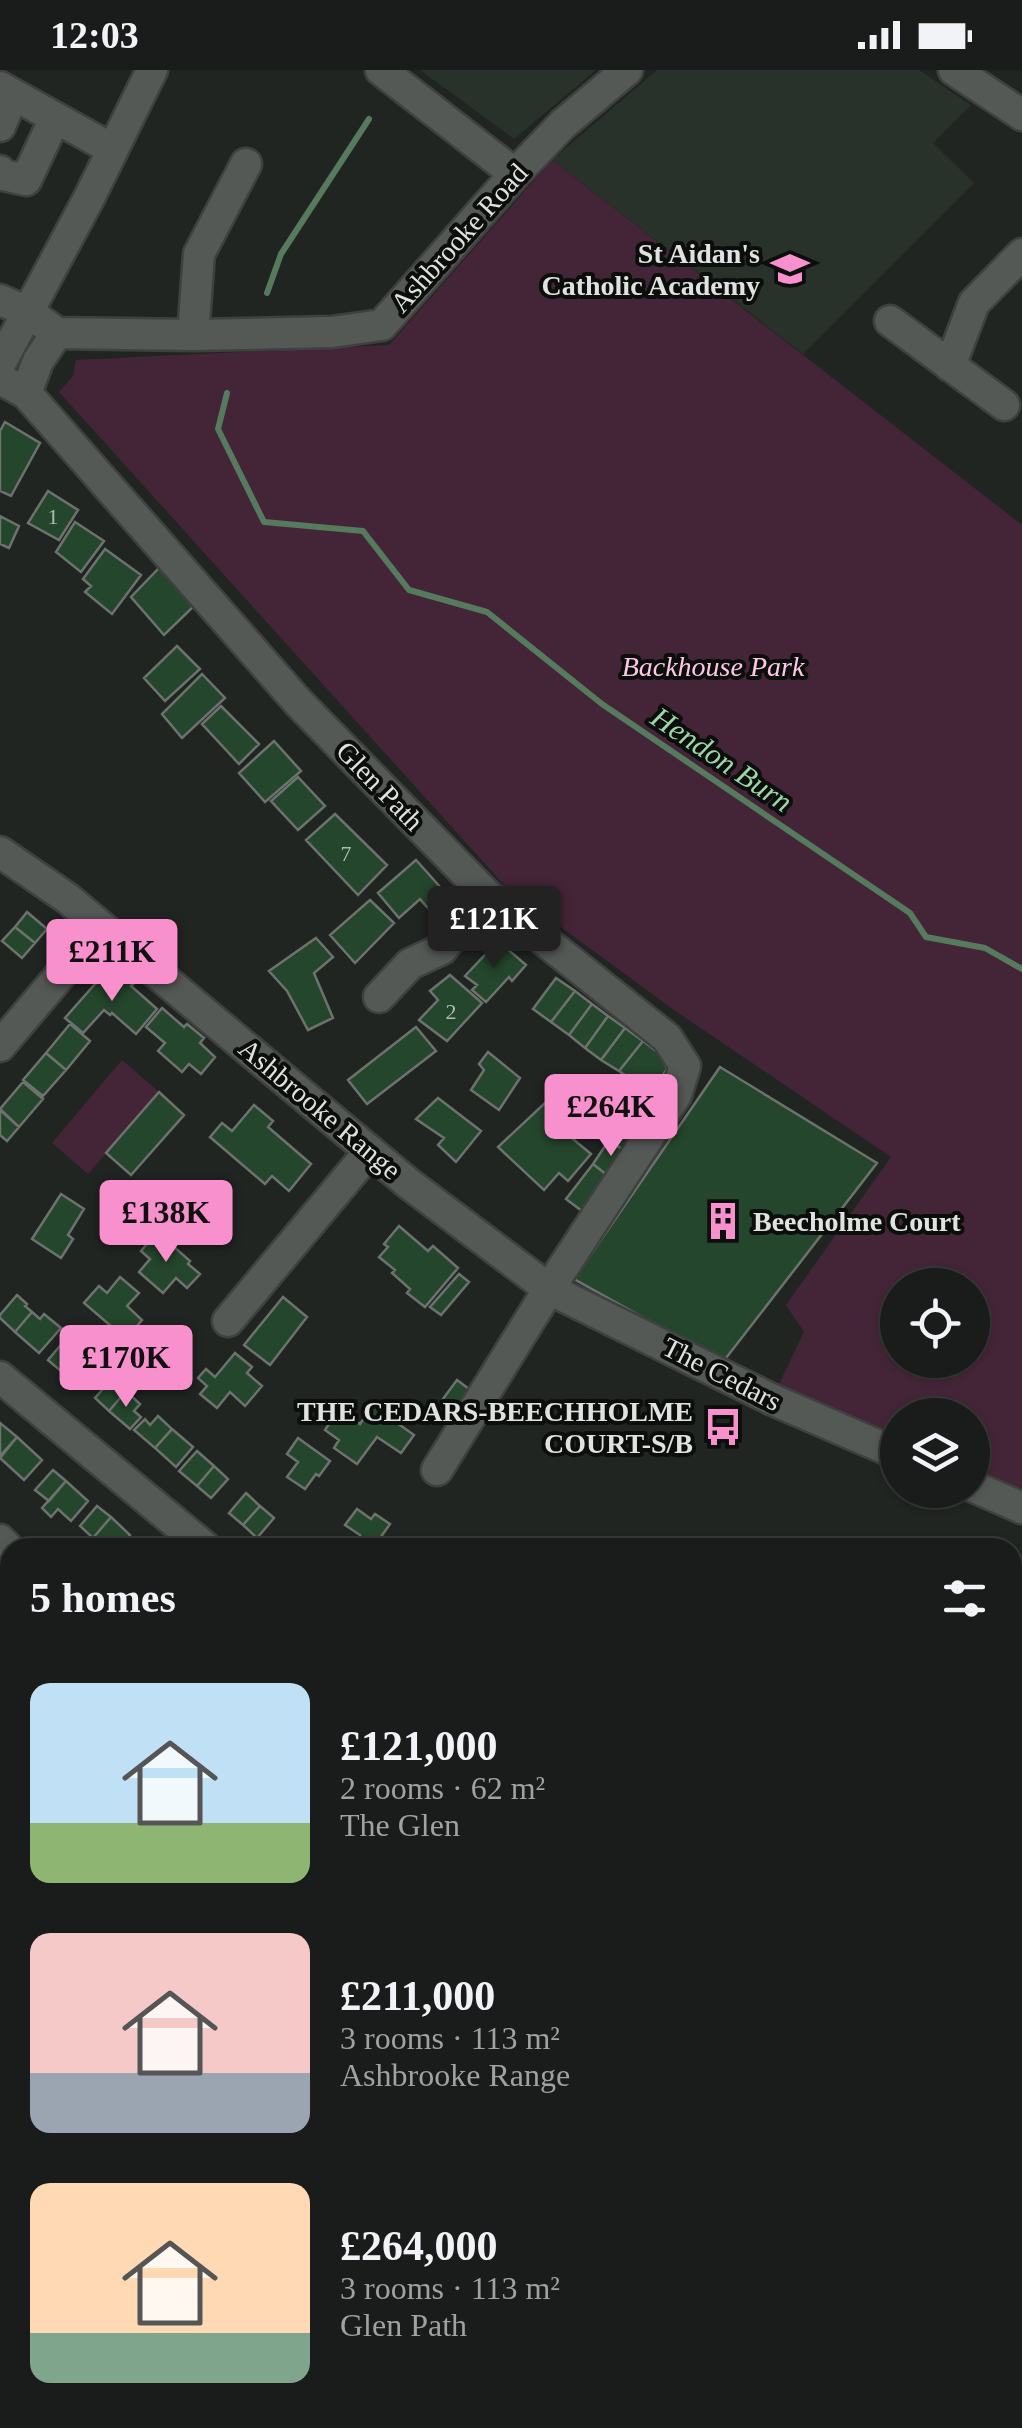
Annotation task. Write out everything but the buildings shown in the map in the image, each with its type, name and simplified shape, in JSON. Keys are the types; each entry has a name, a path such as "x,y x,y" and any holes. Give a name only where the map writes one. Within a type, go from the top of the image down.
{"street":[{"path":"0,364 14,306 112,149 152,70"},
{"path":"380,70 514,174"},
{"name":"Ashbrooke Road","path":"56,332 194,335 332,332 382,325 514,174 563,124 628,70"},
{"path":"954,70 1022,115"},
{"path":"0,126 7,91 112,149"},
{"path":"0,172 26,180 55,118"},
{"path":"194,335 199,254 246,164"},
{"path":"950,366 974,303 1022,254"},
{"path":"13,386 38,361 56,332 14,306"},
{"path":"890,321 1004,405"},
{"name":"Glen Path","path":"13,386 298,702 486,894 668,1038 685,1066 676,1095 549,1288"},
{"name":"Ashbrooke Range","path":"0,852 67,898 408,1183 549,1288"},
{"path":"379,997 410,964 442,950 486,894"},
{"path":"0,1046 101,926"},
{"path":"228,1321 370,1151"},
{"path":"437,1470 549,1288"},
{"name":"The Cedars","path":"549,1288 773,1400 880,1446"},
{"path":"0,1377 194,1538"},
{"path":"990,1494 1022,1508"}],"shaded area":[{"path":"420,70 596,70 514,139"},
{"name":"St Aidan's Catholic Academy","path":"657,70 919,70 971,105 933,143 974,183 803,354 552,160"}],"green space":[{"name":"Backhouse Park","path":"552,160 1022,525 1022,1491 990,1475 990,1398 880,1398 880,1429 778,1386 804,1332 786,1305 891,1157 674,1010 505,886 59,392 73,376 76,360 389,345"},
{"path":"122,1060 159,1092 88,1174 52,1143"}],"waterway":[{"path":"267,293 281,254 369,119"},
{"name":"Hendon Burn","path":"227,393 218,429 264,522 363,531 409,590 487,612 602,704 910,913 926,937 985,948 1022,969"}],"place":[{"name":"St Aidan's Catholic Academy","path":"790,269"},
{"name":"Beecholme Court","path":"723,1221"},
{"name":"THE CEDARS-BEECHHOLME COURT-S/B","path":"723,1427"}]}
